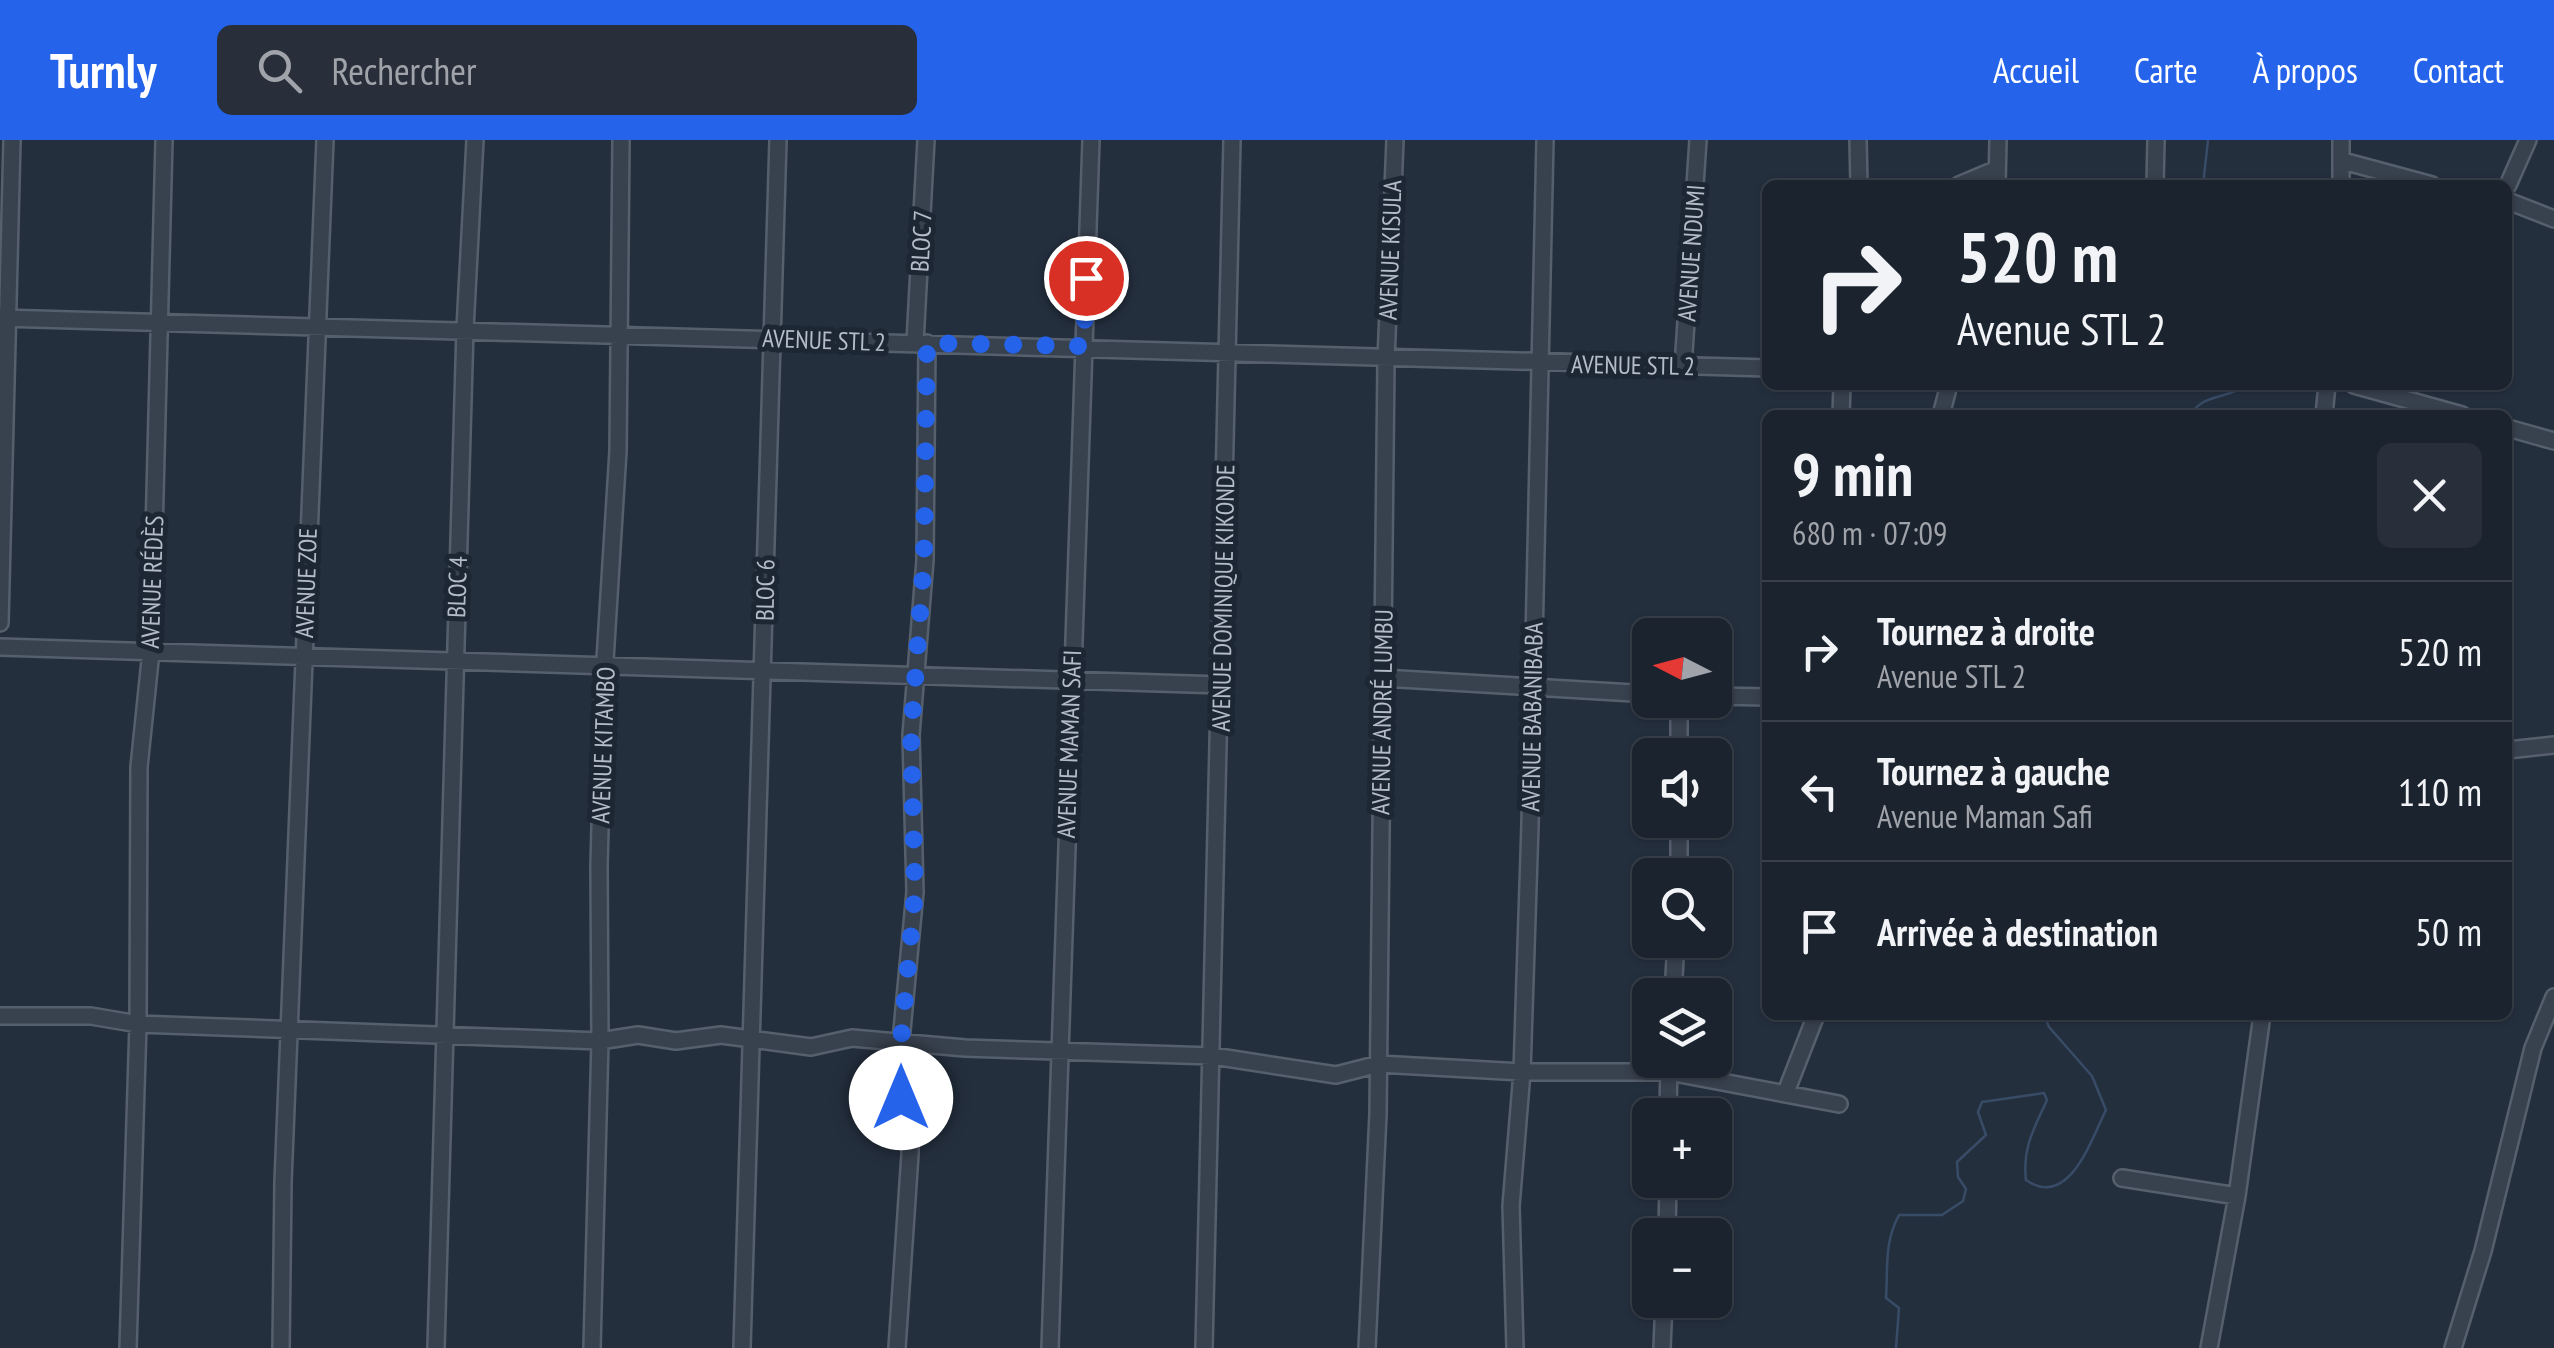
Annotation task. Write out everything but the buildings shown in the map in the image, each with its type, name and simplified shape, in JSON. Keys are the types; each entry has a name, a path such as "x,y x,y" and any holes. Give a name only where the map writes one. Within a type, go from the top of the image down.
{"street":[{"path":"0,622 4,318 12,140"},
{"name":"AVENUE RÉDÈS","path":"128,1348 138,1024 140,767 150,651 164,140"},
{"name":"AVENUE ZOE","path":"282,1348 283,1182 324,140"},
{"name":"BLOC 4","path":"436,1348 464,330 475,140"},
{"name":"AVENUE KITAMBO","path":"592,1348 604,667 618,451 616,334 622,140"},
{"name":"BLOC 6","path":"742,1348 778,140"},
{"name":"BLOC 7","path":"897,1348 910,1135 901,1098 901,1041 915,892 911,735 924,560 921,343 926,140"},
{"name":"AVENUE MAMAN SAFI","path":"1050,1348 1091,140"},
{"name":"AVENUE DOMINIQUE KIKONDE","path":"1204,1348 1214,1056 1232,140"},
{"name":"AVENUE KISULA","path":"1386,360 1395,140"},
{"name":"AVENUE BABANIBABA","path":"1515,1348 1511,1206 1522,1072 1545,140"},
{"name":"AVENUE NDUMI","path":"1684,367 1698,140"},
{"path":"1858,140 1860,180"},
{"path":"2155,180 2156,140"},
{"path":"2341,140 2341,180"},
{"path":"2510,180 2528,140"},
{"path":"1992,176 1998,143"},
{"path":"2343,161 2413,180"},
{"path":"2512,203 2554,219"},
{"name":"AVENUE STL 2","path":"4,318 1762,368"},
{"name":"AVENUE ANDRÉ LUMBU","path":"1367,1348 1379,1064 1386,360"},
{"path":"2375,390 2445,410"},
{"path":"2512,429 2554,441"},
{"path":"0,647 1222,685"},
{"path":"1382,678 1632,693"},
{"path":"1732,696 1762,697"},
{"path":"2512,750 2554,746"},
{"path":"2453,1348 2483,1251 2533,1048 2554,997"},
{"path":"0,1016 91,1016 138,1024 600,1041 638,1035 676,1040 721,1035 811,1047 852,1038 1062,1052 1214,1056 1336,1075 1379,1064 1522,1072 1632,1068"},
{"path":"1786,1092 1814,1020"},
{"path":"2209,1348 2237,1196 2261,1020"},
{"path":"1723,1078 1840,1104"},
{"path":"2122,1178 2237,1196"},
{"path":"1662,1348 1663,1318"}],"waterway":[{"path":"2204,180 2208,140"},
{"path":"2194,410 2209,399 2237,390"},
{"path":"1896,1348 1899,1308 1886,1298 1894,1225 1899,1215 1942,1215 1963,1201 1966,1189 1958,1177 1957,1162 1986,1135 1978,1112 1982,1102 2044,1093 2047,1100 2030,1139 2025,1169 2026,1180 2041,1187 2055,1186 2076,1168 2106,1110 2092,1076 2046,1020"}],"route":[{"path":"901,1098 901,1041 915,892 911,735 924,560 927,343 1084,346 1086,278"}]}
